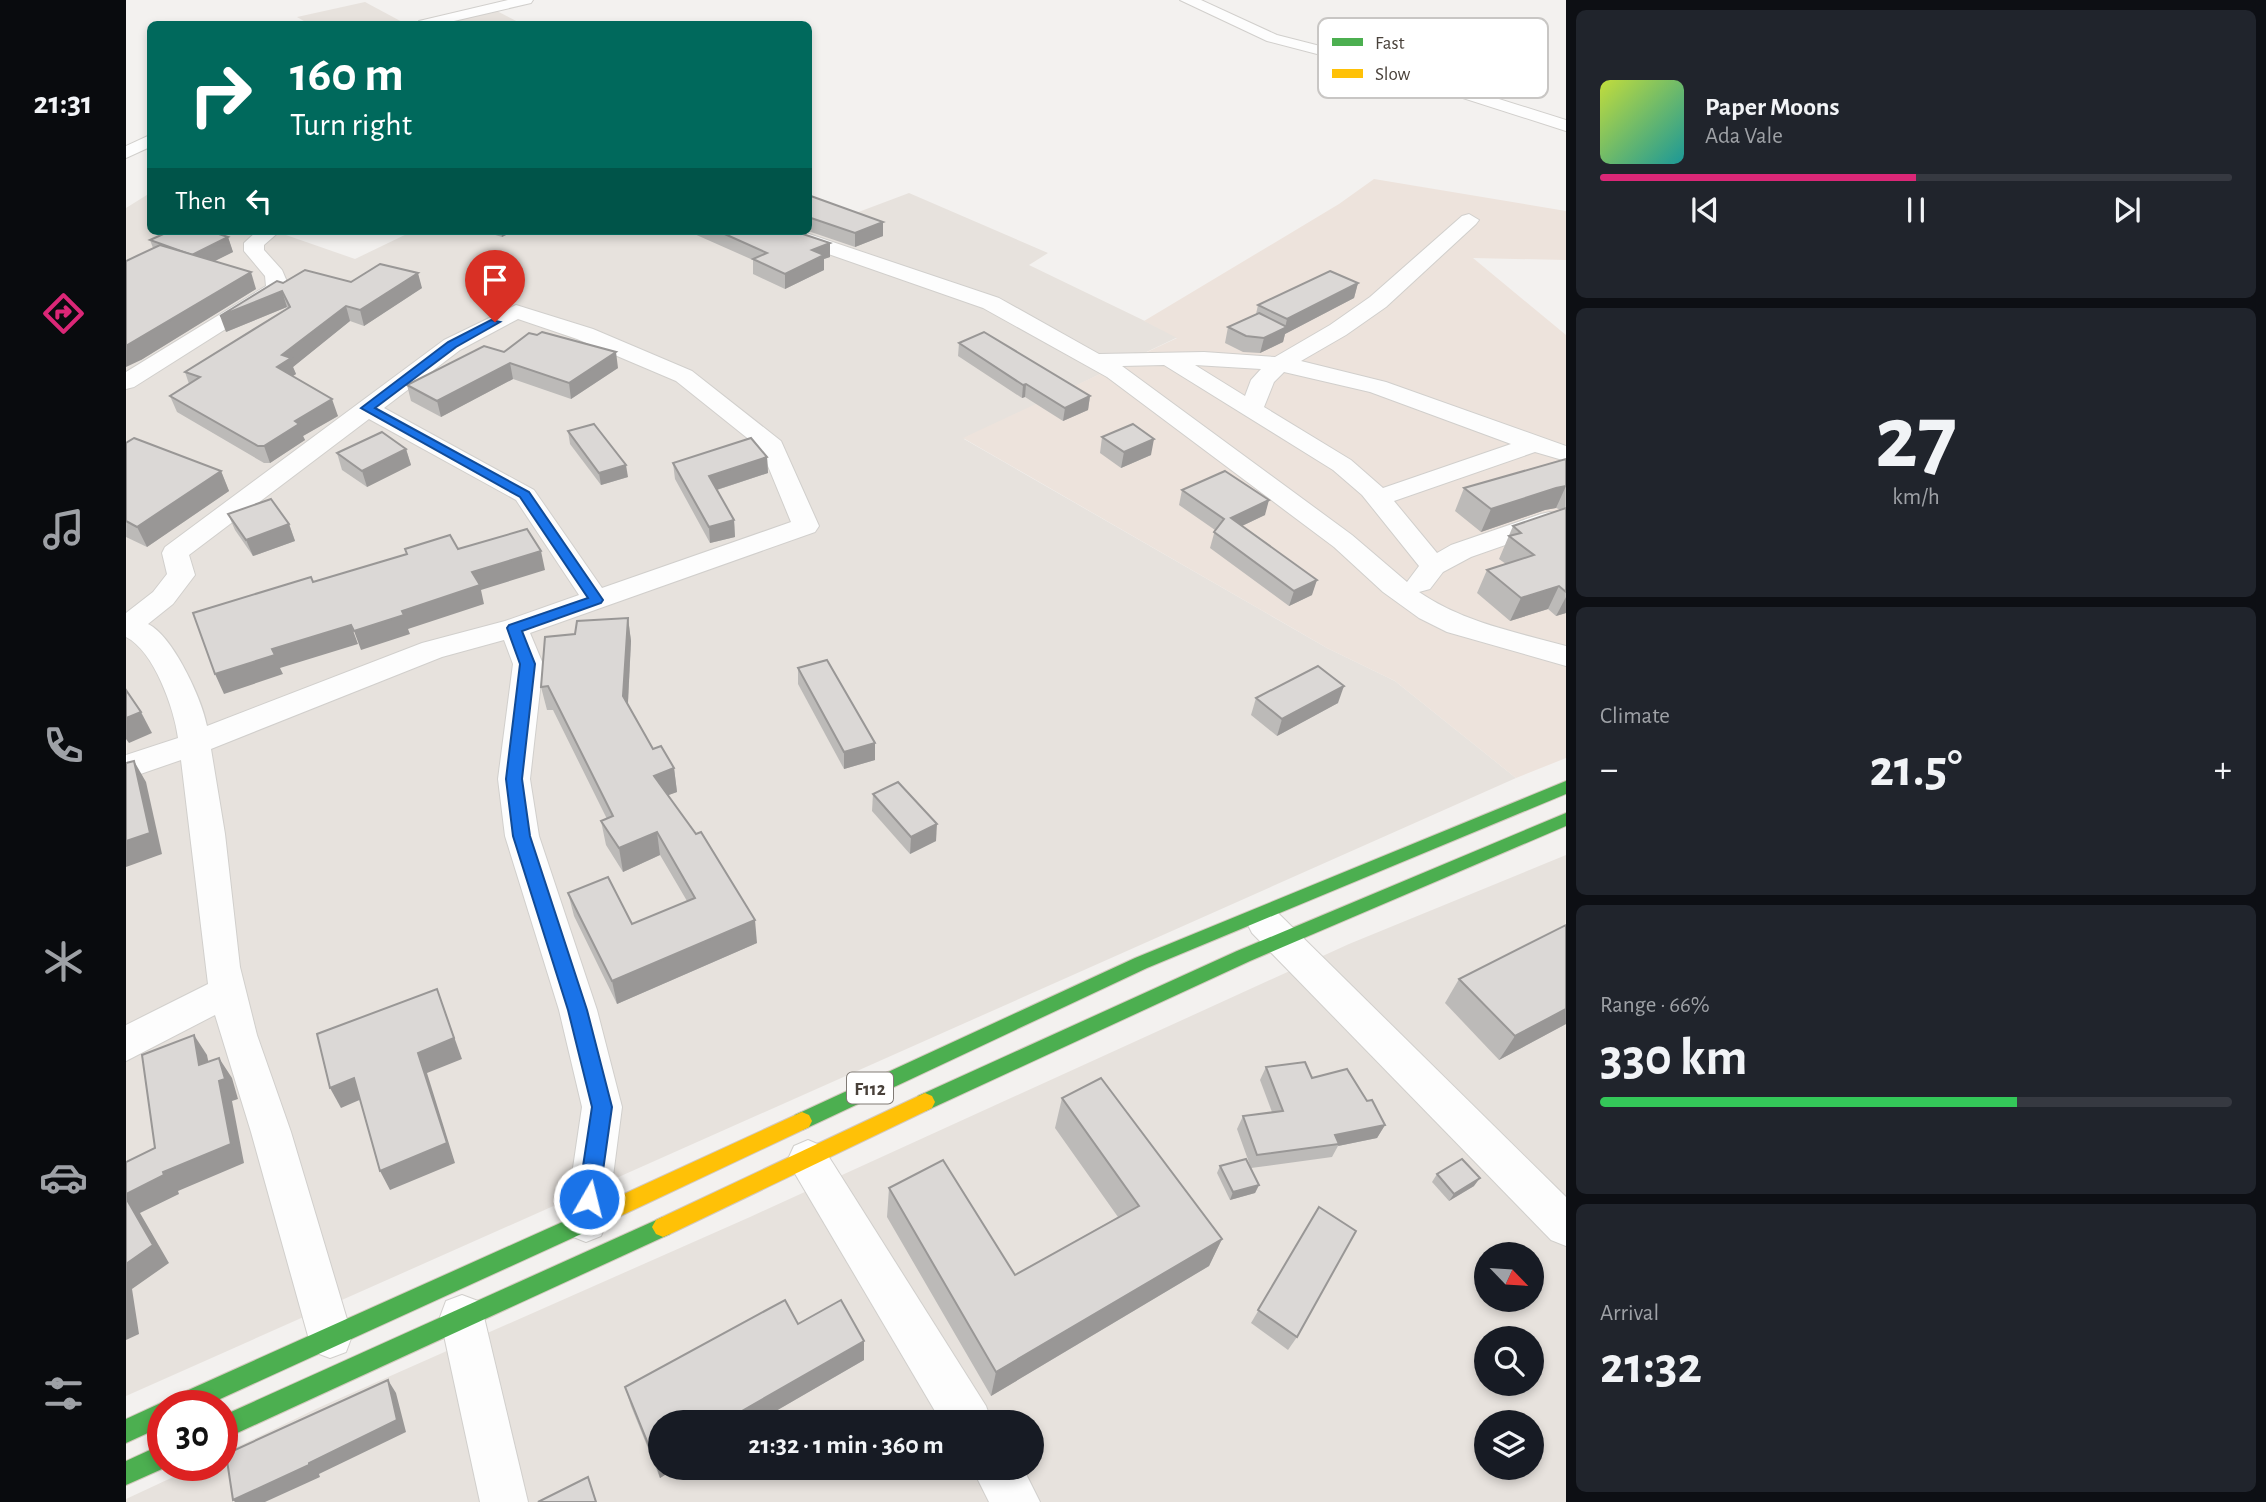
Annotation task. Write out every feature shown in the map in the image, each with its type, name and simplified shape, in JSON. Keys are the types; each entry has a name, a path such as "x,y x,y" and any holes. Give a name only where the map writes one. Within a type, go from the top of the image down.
{"main road":[{"name":"F112","path":"238,1421 808,1159 1078,1030 1269,927 1566,788"},
{"name":"F112","path":"213,1390 586,1222 1141,963 1365,901 1566,819"},
{"path":"126,1431 147,1421"},
{"path":"126,1473 147,1463"}],"street":[{"path":"437,21 526,0"},
{"path":"1187,0 1214,9 1272,38 1318,50"},
{"path":"1478,98 1566,126"},
{"path":"126,153 147,142"},
{"path":"1252,407 1264,380 1278,365 1338,330 1378,302 1469,220"},
{"path":"132,371 274,290 278,284 275,274 254,251 254,243 265,235"},
{"path":"793,235 991,303 1115,372 1343,541 1429,612 1457,625 1566,656"},
{"path":"126,767 194,744 432,650 514,628 806,526 772,446 684,376 586,334 516,311 452,345 175,553 181,575 163,598 127,625 146,635 161,651 191,721 194,744 208,834 222,967 238,1035 271,1132 330,1336"},
{"path":"1168,359 1252,407 1342,465 1379,498 1433,566"},
{"path":"1094,361 1168,359 1278,365 1316,370 1433,404 1566,454"},
{"path":"367,408 525,495 596,600"},
{"path":"1379,498 1534,444"},
{"path":"1409,597 1433,566 1461,551 1555,519"},
{"path":"514,628 528,664 514,779 522,836 578,1010 602,1107 586,1222"},
{"path":"1269,927 1566,1226"},
{"path":"126,1044 177,1015 228,992"},
{"path":"808,1159 961,1410"},
{"path":"463,1317 504,1502"},
{"path":"1003,1480 1016,1502"}],"shaded area":[{"path":"365,2 400,21 304,21 297,17"},
{"path":"487,6 516,21 422,21"},
{"path":"1374,179 1566,211 1566,260 1473,258 1566,335 1566,758 1516,778 1395,681 1327,648 963,438 1177,338 1144,321 1339,204"},
{"path":"909,193 1048,253 1029,265 1178,337 964,439 1327,648 1395,681 1516,778 126,1396 126,208 147,195 147,235 286,235 355,259 405,235 812,235 812,229"},
{"path":"1566,855 1566,1502 126,1502 126,1499 165,1481 238,1481 238,1446 318,1408 750,1217 1349,944"}],"building":[{"path":"812,196 883,222 855,233 812,218"},
{"path":"161,235 228,237 192,255 150,240"},
{"path":"727,235 806,235 830,243 812,250 824,255 785,274 753,259 767,253"},
{"path":"160,245 251,272 126,346 126,261"},
{"path":"380,264 418,273 360,310 346,306 282,355 291,358 277,367 332,399 295,421 299,424 264,446 258,446 170,396 200,377 185,372 290,307 282,291 220,316 277,281 283,283 305,270 351,282"},
{"path":"1330,271 1358,283 1287,319 1258,305"},
{"path":"1259,313 1287,327 1264,338 1246,336 1228,327"},
{"path":"542,332 616,352 569,383 510,363 437,401 407,385 484,346 504,352 529,333 537,335"},
{"path":"984,332 1090,396 1065,408 1026,384 1023,385 959,343"},
{"path":"594,424 626,465 599,473 568,431"},
{"path":"1133,424 1154,439 1124,452 1102,437"},
{"path":"382,432 406,449 362,471 337,453"},
{"path":"134,438 221,471 137,527 126,521 126,443"},
{"path":"751,438 767,457 709,476 734,520 709,527 673,463"},
{"path":"1566,459 1566,486 1491,509 1464,488"},
{"path":"1225,471 1269,500 1231,518 1317,580 1294,591 1214,532 1224,519 1182,490"},
{"path":"271,499 289,524 246,540 228,514"},
{"path":"1566,508 1566,592 1559,586 1521,598 1487,570 1534,555 1509,536 1521,533 1513,526"},
{"path":"527,529 541,551 472,572 480,585 402,611 404,615 354,631 351,625 272,649 275,655 215,674 193,613 311,577 313,582 407,554 405,549 450,535 458,549"},
{"path":"628,618 623,696 653,749 661,746 674,768 654,776 696,834 701,832 755,920 612,981 568,893 608,877 632,924 695,898 657,832 619,848 601,821 613,816 548,686 541,687 545,637 575,634 577,621"},
{"path":"827,660 875,743 844,752 798,668"},
{"path":"1318,666 1344,686 1282,719 1256,698"},
{"path":"126,690 141,712 126,718"},
{"path":"134,761 150,833 126,841 126,763"},
{"path":"898,782 937,824 911,837 873,794"},
{"path":"1566,925 1566,1009 1515,1036 1459,979"},
{"path":"437,989 454,1038 418,1053 447,1143 380,1171 354,1078 330,1088 317,1034"},
{"path":"194,1035 199,1065 219,1058 225,1079 219,1081 231,1144 163,1172 164,1175 126,1194 126,1162 155,1148 142,1055"},
{"path":"1305,1062 1312,1078 1347,1069 1367,1101 1372,1100 1385,1125 1335,1135 1339,1144 1257,1155 1243,1116 1283,1111 1266,1067"},
{"path":"1101,1078 1222,1239 996,1372 889,1188 943,1160 1015,1275 1139,1206 1062,1098"},
{"path":"1246,1159 1259,1185 1233,1192 1220,1166"},
{"path":"1462,1159 1480,1178 1454,1194 1437,1174"},
{"path":"126,1198 153,1245 126,1264"},
{"path":"1319,1207 1356,1231 1297,1337 1258,1310"},
{"path":"785,1300 798,1324 841,1300 864,1341 744,1410 648,1410 648,1444 625,1387"},
{"path":"388,1380 397,1420 233,1500 230,1481 238,1481 238,1449"},
{"path":"588,1477 596,1502 538,1502"}],"traffic: fast":[{"path":"802,1121 1141,963 1566,787"},
{"path":"925,1102 1243,956 1566,819"},
{"path":"214,1390 607,1212"},
{"path":"238,1421 663,1227"},
{"path":"126,1431 147,1421"},
{"path":"126,1473 147,1463"}],"traffic: slow":[{"path":"663,1227 925,1102"},
{"path":"607,1212 802,1121"}],"route":[{"path":"495,322 452,345 367,408 525,495 596,600 514,628 528,664 514,779 522,836 578,1010 602,1107 589,1199"}]}
